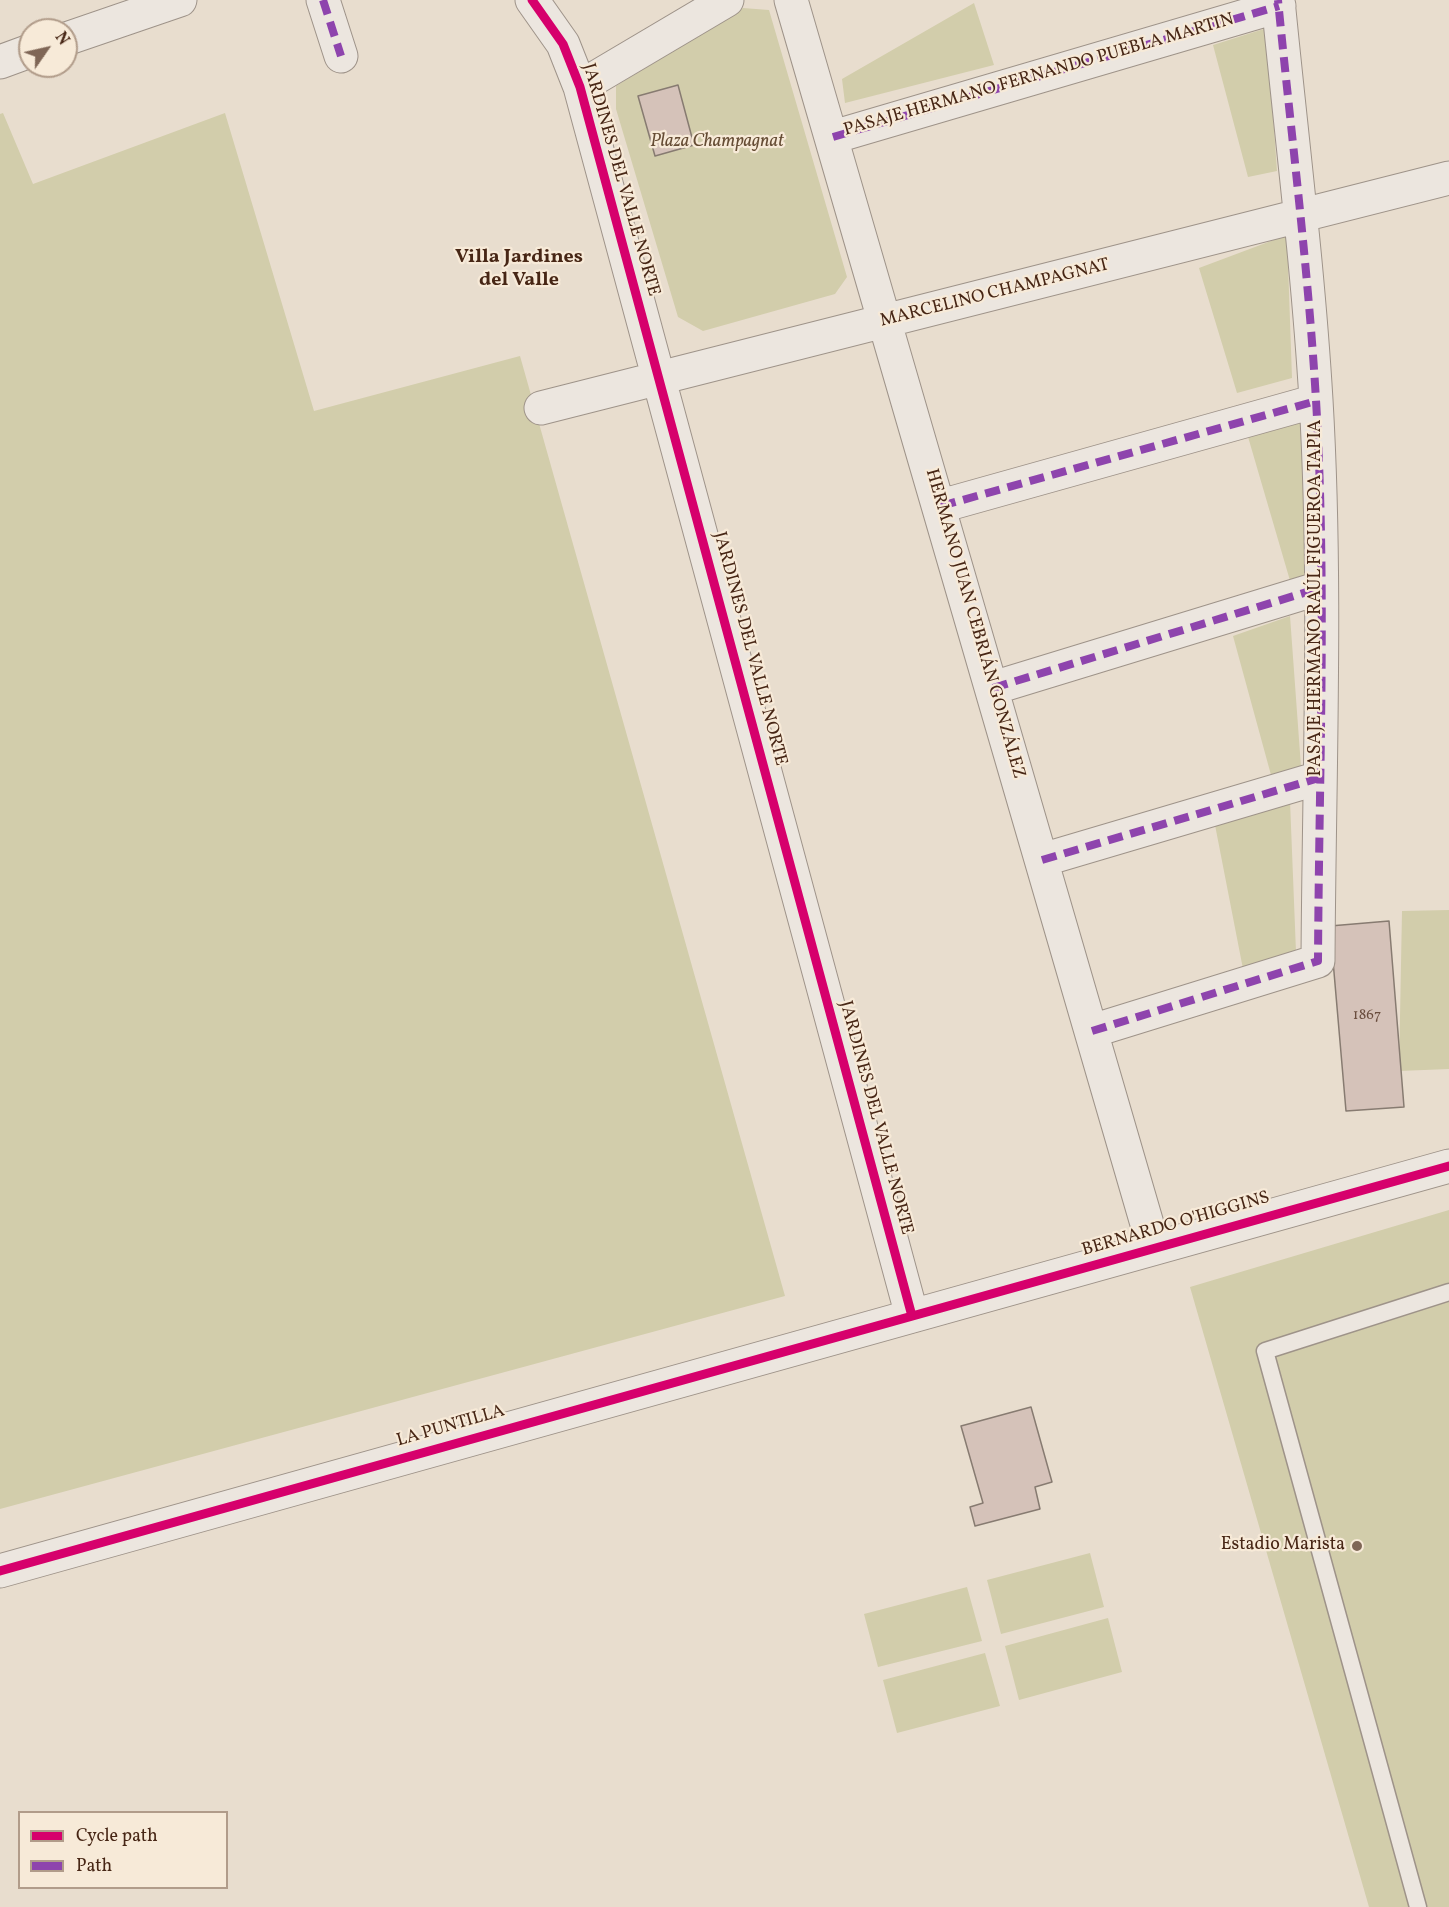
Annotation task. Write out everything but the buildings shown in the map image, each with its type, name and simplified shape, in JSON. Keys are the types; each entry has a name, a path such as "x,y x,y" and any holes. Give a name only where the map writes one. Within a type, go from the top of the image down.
{"street":[{"path":"78,31 108,11 180,0"},
{"path":"323,0 341,56"},
{"name":"JARDINES DEL VALLE NORTE","path":"532,0 563,44 580,87 912,1316"},
{"path":"580,87 727,0"},
{"name":"HERMANO JUAN CEBRIÁN GONZÁLEZ","path":"791,0 833,137 884,323 940,506 1154,1248"},
{"name":"PASAJE HERMANO FERNANDO PUEBLA MARTIN","path":"833,137 1279,3"},
{"name":"PASAJE HERMANO RAÚL FIGUEROA TAPIA","path":"1092,1031 1318,961 1320,588 1316,401 1301,216 1279,3"},
{"path":"0,62 18,55"},
{"name":"MARCELINO CHAMPAGNAT","path":"541,408 659,380 1449,178"},
{"path":"940,506 1316,401"},
{"path":"993,688 1320,588"},
{"path":"1042,860 1319,778"},
{"name":"BERNARDO O'HIGGINS","path":"912,1316 1449,1166"},
{"name":"LA PUNTILLA","path":"0,1570 912,1316"}],"lane":[{"path":"1418,1907 1265,1351 1449,1292"}],"green space":[{"path":"974,3 994,65 845,103 842,79"},
{"name":"Plaza Champagnat","path":"743,8 769,10 847,277 835,294 703,331 678,317 616,109 616,86"},
{"path":"1267,28 1277,171 1248,177 1213,45"},
{"path":"3,113 33,184 225,113 314,411 520,356 785,1296 0,1509 0,114"},
{"path":"1287,235 1292,378 1237,393 1199,268"},
{"path":"1304,411 1312,580 1291,584 1246,430"},
{"path":"1290,616 1301,767 1271,775 1233,636"},
{"path":"1290,801 1296,952 1243,969 1215,825"},
{"path":"1449,910 1449,1069 1399,1071 1402,911"},
{"name":"Estadio Marista","path":"1449,1210 1449,1907 1369,1907 1190,1287"},
{"path":"1090,1553 1104,1607 1001,1634 987,1580"},
{"path":"967,1587 982,1641 878,1667 864,1614"},
{"path":"1108,1618 1122,1672 1019,1700 1005,1646"},
{"path":"985,1653 1000,1706 897,1733 883,1680"}],"marked path":[{"path":"323,0 341,56"},
{"path":"1092,1031 1318,961 1322,610 1319,470 1309,300 1278,0"},
{"path":"833,137 1279,6"},
{"path":"941,506 1316,401"},
{"path":"993,688 1320,588"},
{"path":"1042,860 1319,778"}],"cycle path":[{"path":"532,0 563,44 580,87 912,1316"},
{"path":"0,1571 1449,1166"}],"place":[{"name":"Estadio Marista","path":"1357,1546"}],"district":[{"name":"Villa Jardines del Valle","path":"519,270"}]}
